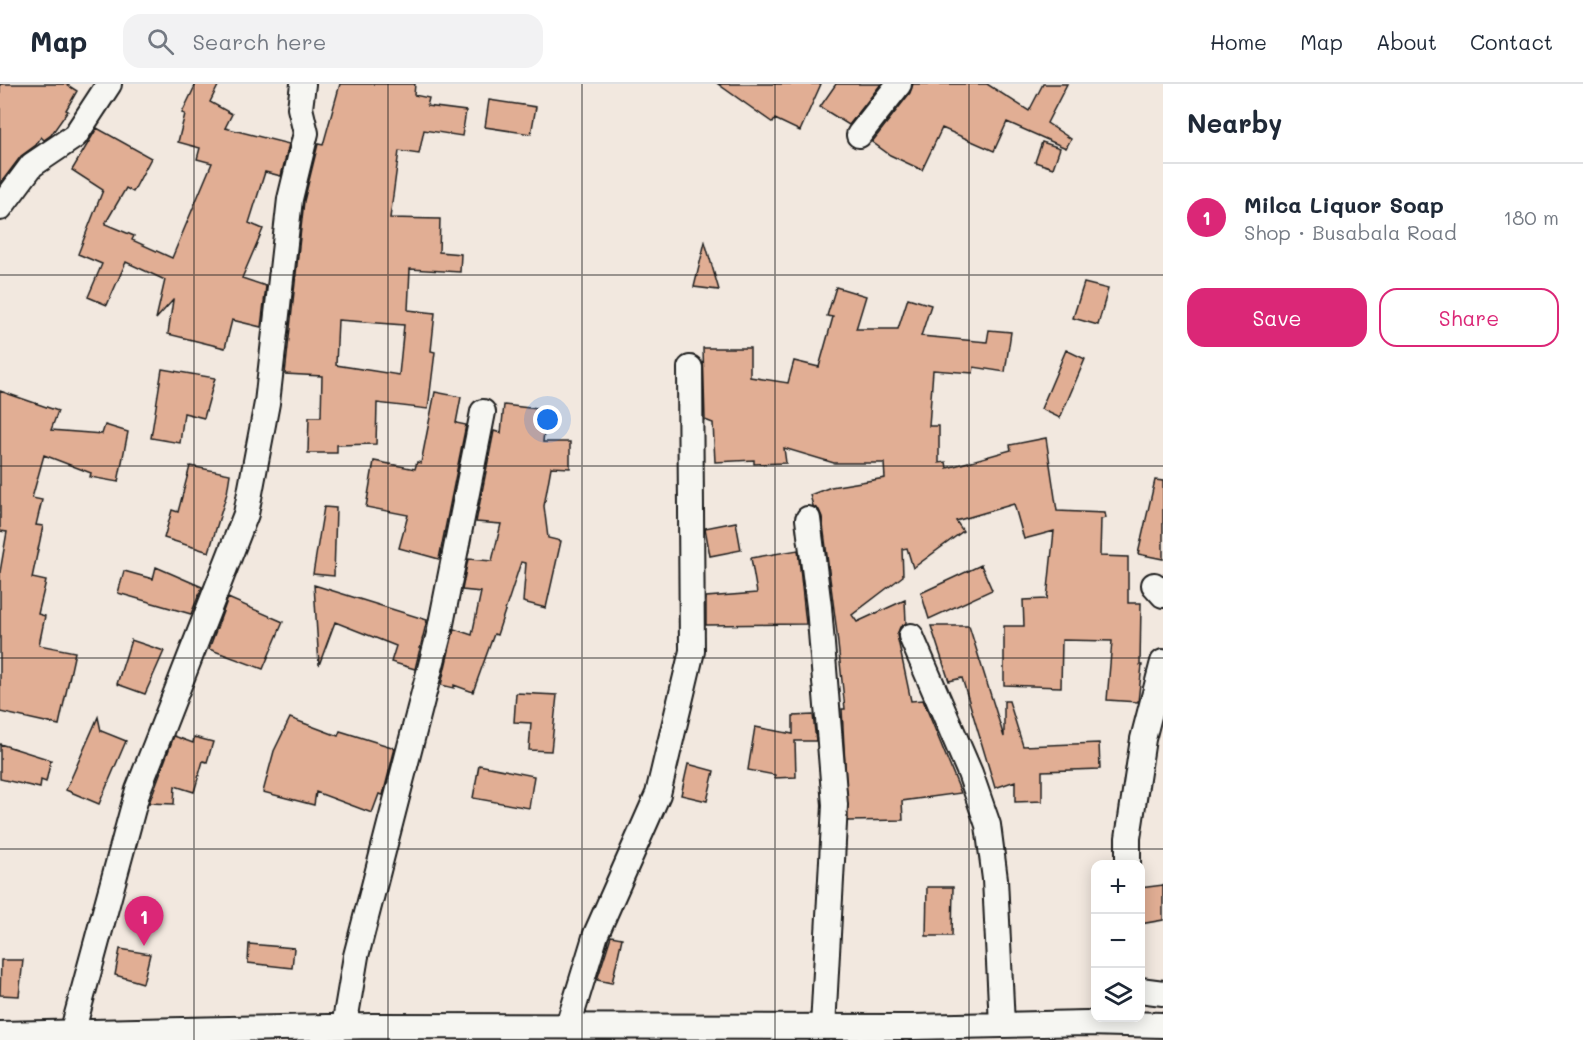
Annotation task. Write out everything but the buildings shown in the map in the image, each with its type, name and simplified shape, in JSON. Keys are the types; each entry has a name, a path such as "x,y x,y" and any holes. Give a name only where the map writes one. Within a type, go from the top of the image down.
{"street":[{"path":"0,208 32,165 75,136 109,84"},
{"path":"72,1033 138,790 246,514 260,450 267,403 290,199 306,133 300,108 303,84"},
{"path":"859,135 899,84"},
{"path":"568,1026 596,934 658,794 692,651 690,368"},
{"path":"344,1027 356,956 439,633 483,412"},
{"path":"808,519 822,641 835,805 823,1027"},
{"path":"911,636 970,773 988,825 995,879 1002,1025"},
{"path":"1128,860 1128,838 1143,739 1163,662"},
{"path":"1145,991 1163,993"},
{"path":"0,1034 344,1027 372,1033 568,1026 594,1033 708,1033 823,1027 1002,1025 1087,1031 1163,1025"}],"place":[{"name":"Milca Liquor Soap","path":"144,946"}]}
